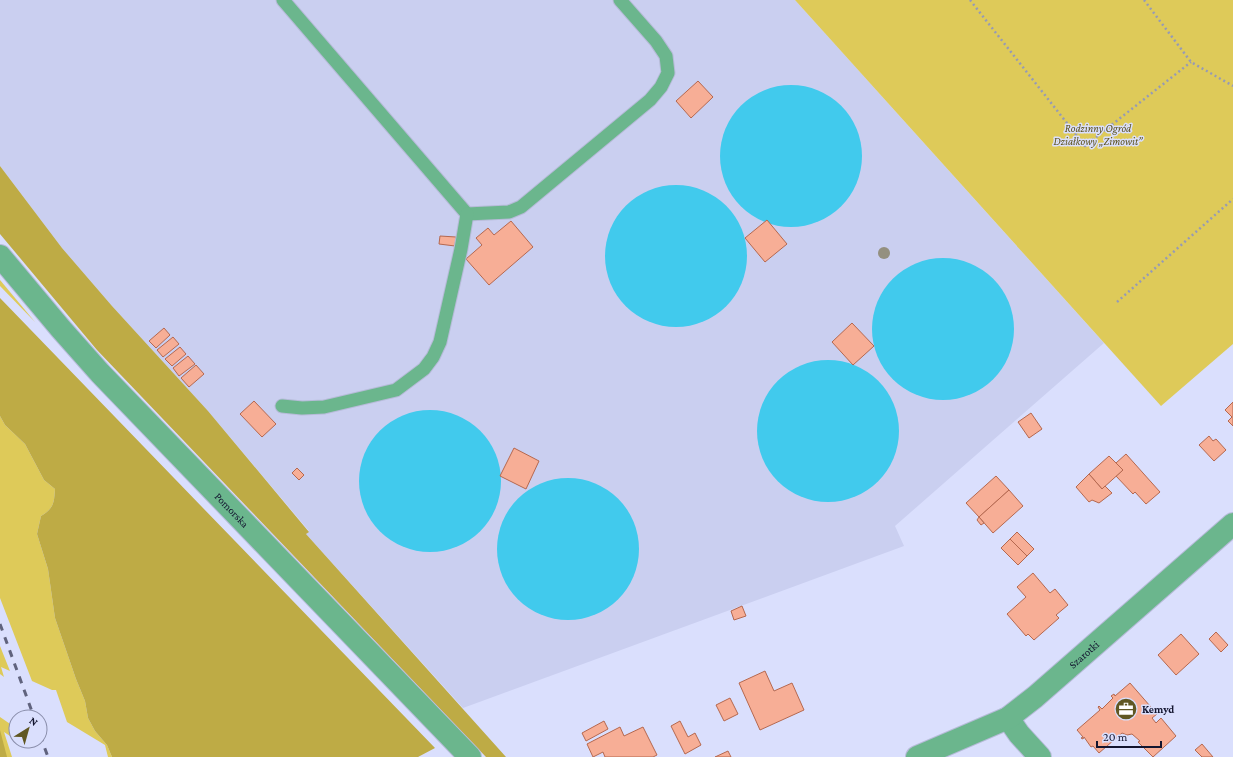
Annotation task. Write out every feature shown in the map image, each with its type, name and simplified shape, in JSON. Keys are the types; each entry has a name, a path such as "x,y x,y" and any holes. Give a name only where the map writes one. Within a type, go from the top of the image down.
{"street":[{"name":"Pomorska","path":"0,256 100,373 470,757"},
{"name":"Szarotki","path":"917,757 1008,718 1035,697 1233,524"},
{"path":"1008,718 1019,734 1040,757"}],"lane":[{"path":"283,0 467,214"},
{"path":"467,214 509,212 521,207 650,100 661,87 668,73 666,56 620,0"},
{"path":"282,406 302,408 324,407 396,390 424,369 433,357 440,342 461,249 467,214"}],"path":[{"path":"970,0 1085,146 1191,62"},
{"path":"1144,0 1191,62 1233,86"},
{"path":"1117,302 1233,199"}],"shaded area":[{"path":"0,0 795,0 1104,343 895,526 904,546 463,708 306,534 309,531 208,411 112,306 62,248 0,166"},
{"path":"0,166 62,248 112,306 208,411 309,532 306,534 506,757 486,757 97,350 0,234"},
{"path":"0,298 435,748 418,757 112,757 107,745 95,731 88,718 85,701 55,618 48,569 37,534 41,516 51,508 55,489 44,480 25,444 5,425 0,416"},
{"path":"0,730 7,757 0,757"}],"green space":[{"name":"Rodzinny Ogród Działkowy „Zimowit”","path":"795,0 1233,0 1233,344 1161,406"},
{"path":"0,280 35,322 0,286"},
{"path":"0,416 5,425 25,444 44,480 55,489 51,508 41,516 37,534 48,569 55,618 85,701 88,718 95,731 107,745 112,757 108,757 105,745 67,722 56,690 52,690 32,681 0,598"},
{"path":"0,646 10,671 1,667 4,677 0,674"},
{"path":"0,717 8,722 8,735 4,732 8,749 9,749 12,757 0,757"}],"water":[{"path":"791,85 811,88 818,91 836,101 846,111 859,136 862,156 859,176 856,183 846,201 836,211 811,224 791,227 771,224 764,221 746,211 736,201 723,176 720,156 723,136 726,129 736,111 746,101 771,88"},
{"path":"676,185 696,188 703,191 721,201 731,211 744,236 747,256 744,276 741,283 731,301 721,311 696,324 676,327 656,324 649,321 631,311 621,301 608,276 605,256 608,236 611,229 621,211 631,201 656,188"},
{"path":"943,258 963,261 970,264 988,274 998,284 1011,309 1014,329 1011,349 1008,356 998,374 988,384 963,397 943,400 923,397 916,394 898,384 888,374 875,349 872,329 875,309 878,302 888,284 898,274 923,261"},
{"path":"828,360 848,363 855,366 873,376 883,386 896,411 899,431 896,451 893,458 883,476 873,486 848,499 828,502 808,499 801,496 783,486 773,476 760,451 757,431 760,411 763,404 773,386 783,376 808,363"},
{"path":"430,410 450,413 457,416 475,426 485,436 498,461 501,481 498,501 495,508 485,526 475,536 450,549 430,552 410,549 403,546 385,536 375,526 362,501 359,481 362,461 365,454 375,436 385,426 410,413"},
{"path":"568,478 588,481 595,484 613,494 623,504 636,529 639,549 636,569 633,576 623,594 613,604 588,617 568,620 548,617 541,614 523,604 513,594 500,569 497,549 500,529 503,522 513,504 523,494 548,481"}],"building":[{"path":"698,81 713,97 691,118 676,101"},
{"path":"767,220 787,244 765,262 745,238"},
{"path":"511,221 533,247 489,285 466,259 482,245 476,238 488,228 494,235"},
{"path":"440,236 456,237 455,246 439,244"},
{"path":"852,323 874,346 853,365 832,342"},
{"path":"164,328 170,335 156,348 149,341"},
{"path":"173,337 179,344 163,357 157,350"},
{"path":"180,347 186,354 172,366 165,359"},
{"path":"188,356 195,364 179,376 173,368"},
{"path":"196,365 204,374 189,387 181,378"},
{"path":"254,401 276,424 262,437 240,414"},
{"path":"1233,402 1233,426 1228,421 1232,417 1225,410"},
{"path":"1031,413 1042,429 1029,438 1018,422"},
{"path":"1209,436 1213,441 1216,439 1226,450 1214,461 1199,445"},
{"path":"514,448 539,461 526,489 500,476"},
{"path":"1126,454 1160,492 1146,504 1135,492 1133,494 1116,476 1123,470 1116,463"},
{"path":"1109,456 1123,470 1102,489 1089,474"},
{"path":"297,468 304,475 299,480 292,473"},
{"path":"1089,474 1102,489 1105,486 1112,493 1099,503 1092,500 1089,502 1076,487"},
{"path":"996,476 1009,490 979,517 966,503"},
{"path":"1009,490 1023,506 993,533 979,517"},
{"path":"979,517 984,523 981,525 977,520"},
{"path":"1017,532 1034,549 1027,556 1010,539"},
{"path":"1010,539 1027,556 1018,565 1001,548"},
{"path":"1033,573 1050,593 1055,589 1068,605 1056,615 1059,618 1034,640 1028,634 1026,636 1007,614 1026,597 1017,587"},
{"path":"742,606 746,616 734,620 731,611"},
{"path":"1216,632 1228,645 1221,652 1209,639"},
{"path":"1181,634 1199,654 1176,675 1158,655"},
{"path":"765,671 774,691 792,683 804,710 760,730 739,683"},
{"path":"1130,683 1157,714 1152,718 1156,723 1161,718 1176,736 1153,757 1132,734 1127,735 1122,733 1099,753 1093,746 1091,747 1084,737 1083,739 1081,738 1083,737 1077,730 1100,710 1098,707 1099,706 1102,709 1113,698 1111,696 1114,694 1115,696"},
{"path":"730,698 738,714 724,721 716,705"},
{"path":"604,721 608,729 586,741 582,733"},
{"path":"680,721 688,737 695,733 701,745 685,754 671,726"},
{"path":"620,727 624,736 643,727 657,755 653,757 605,757 603,752 593,757 587,744"},
{"path":"1202,744 1213,757 1202,757 1195,750"},
{"path":"728,751 731,757 715,757"}],"railway":[{"path":"0,624 31,709"},
{"path":"45,749 48,757"}],"place":[{"name":"Kemyd","path":"1126,709"}]}
